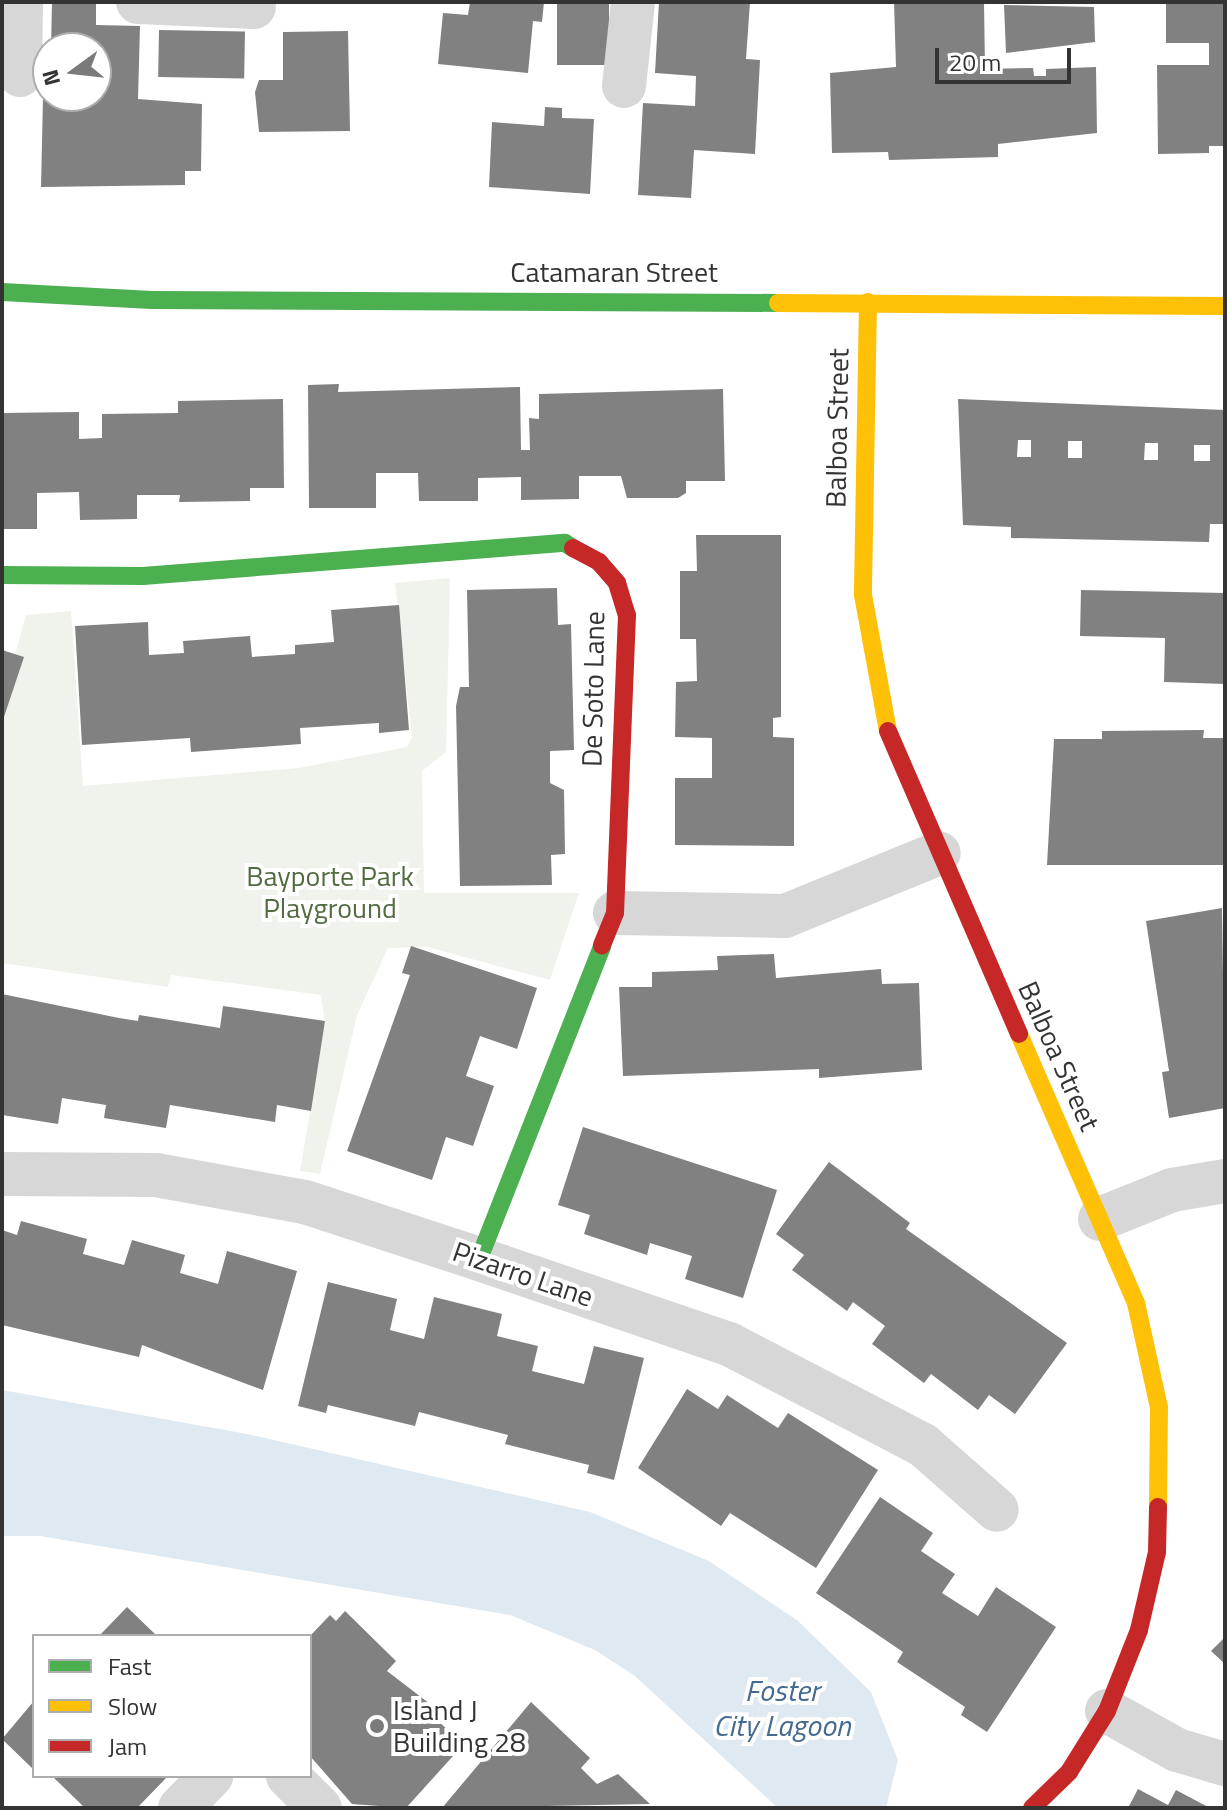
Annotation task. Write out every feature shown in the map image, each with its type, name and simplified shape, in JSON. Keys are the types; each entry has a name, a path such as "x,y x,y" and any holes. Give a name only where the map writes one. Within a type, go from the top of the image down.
{"street":[{"path":"20,75 21,2"},
{"path":"138,2 254,7"},
{"path":"624,86 633,2"},
{"name":"Catamaran Street","path":"2,292 152,300 1225,306"},
{"name":"Balboa Street","path":"868,302 863,595 870,656 886,727 1136,1303 1150,1358 1162,1486 1157,1552 1139,1630 1107,1711 1069,1772 1032,1808"},
{"name":"De Soto Lane","path":"2,575 143,576 565,543 599,562 617,583 627,615 615,913 479,1259"},
{"path":"615,913 785,916 939,853"},
{"name":"Pizarro Lane","path":"2,1174 156,1175 305,1202 479,1259 729,1344 923,1445 997,1510"},
{"path":"1100,1219 1172,1190 1225,1181"},
{"path":"1107,1711 1177,1750 1225,1764"},
{"path":"180,1808 209,1778"},
{"path":"290,1778 320,1808"}],"green space":[{"name":"Bayporte Park Playground","path":"450,578 446,752 422,771 424,893 579,893 550,980 427,947 388,948 357,1015 320,1174 300,1171 325,1022 321,995 171,975 168,987 2,963 2,702 26,615 71,611 83,786 299,768 407,747 412,737 395,583"}],"water":[{"name":"Foster City Lagoon","path":"2,1390 247,1434 590,1512 709,1561 798,1621 871,1692 898,1760 886,1808 778,1808 635,1676 595,1650 510,1615 40,1536 2,1536"}],"building":[{"path":"52,2 96,2 96,25 140,26 138,99 202,104 201,171 185,171 185,185 41,187 43,112 112,112 112,32 51,32"},
{"path":"470,2 544,2 542,22 533,21 528,73 438,64 443,13 468,15"},
{"path":"557,2 609,2 609,65 557,65"},
{"path":"659,2 750,2 746,59 760,60 755,154 694,150 691,198 638,195 643,103 695,106 696,76 655,73"},
{"path":"894,2 984,2 985,69 1033,68 1034,76 1046,76 1046,69 1096,67 1097,133 998,144 998,157 889,160 888,152 832,153 830,73 896,67"},
{"path":"1166,2 1225,3 1225,146 1209,146 1209,153 1158,154 1157,65 1209,65 1209,43 1166,43"},
{"path":"1004,5 1094,7 1095,42 1006,53"},
{"path":"159,30 245,32 244,78 158,77"},
{"path":"348,31 350,131 259,132 255,92 259,80 283,80 283,32"},
{"path":"545,107 562,108 562,118 594,119 590,194 489,187 492,122 544,126"},
{"path":"339,384 338,392 520,387 521,450 530,450 529,418 539,419 539,394 723,389 725,481 686,481 686,493 678,498 627,498 621,476 579,476 579,499 521,500 521,477 478,478 478,501 419,501 418,473 376,473 376,508 309,508 308,385"},
{"path":"283,399 284,488 250,488 250,501 179,502 180,495 137,495 137,519 80,520 79,492 37,493 37,529 2,529 2,413 79,412 79,439 102,438 102,414 178,413 178,401"},
{"path":"958,399 1225,410 1225,524 1210,524 1209,542 1011,538 1011,527 963,525","holes":["1018,440 1031,440 1031,457 1017,457","1068,441 1082,441 1082,458 1068,458","1145,443 1158,443 1158,460 1144,460","1194,445 1210,445 1210,461 1194,461"]},
{"path":"696,535 781,535 781,717 773,718 773,737 794,738 794,846 675,845 675,778 712,778 712,738 675,737 676,682 697,681 696,639 680,639 680,571 697,571"},
{"path":"557,588 558,625 571,624 574,750 550,751 550,783 564,790 565,854 551,855 552,885 460,886 456,706 460,687 469,687 467,590"},
{"path":"1081,590 1225,593 1225,684 1164,682 1165,638 1080,636"},
{"path":"399,605 409,730 379,733 379,723 300,728 301,744 191,752 190,738 82,745 75,626 148,622 149,655 184,653 183,641 250,636 252,657 295,654 295,645 334,642 331,610"},
{"path":"2,650 24,657 3,720 2,720"},
{"path":"1204,730 1203,738 1225,738 1225,865 1047,865 1054,739 1102,739 1102,731"},
{"path":"1222,908 1225,1108 1169,1118 1162,1072 1169,1071 1146,921"},
{"path":"411,946 537,988 517,1049 480,1036 466,1076 494,1086 473,1146 446,1137 432,1180 347,1151 410,975 402,973"},
{"path":"774,954 776,978 881,969 882,984 919,983 922,1070 819,1078 819,1069 623,1076 619,987 652,987 652,972 718,970 717,956"},
{"path":"2,994 138,1021 139,1015 220,1028 223,1006 325,1021 311,1111 277,1105 275,1122 170,1105 166,1128 104,1118 106,1105 62,1098 58,1124 2,1115"},
{"path":"583,1127 777,1190 743,1298 685,1279 692,1256 650,1243 647,1255 584,1234 590,1215 558,1205"},
{"path":"829,1162 910,1223 906,1229 1067,1343 1015,1414 989,1395 978,1410 931,1374 924,1383 872,1344 885,1326 853,1302 847,1311 792,1270 804,1255 776,1234"},
{"path":"21,1221 87,1239 83,1254 124,1265 132,1240 185,1255 180,1273 218,1284 227,1251 297,1271 263,1390 142,1345 139,1357 2,1325 2,1230 17,1235"},
{"path":"328,1282 397,1299 390,1330 424,1339 434,1297 502,1314 497,1336 538,1346 532,1371 584,1384 594,1346 644,1358 614,1480 587,1473 589,1465 505,1444 508,1435 419,1412 415,1426 328,1405 326,1413 298,1406"},
{"path":"687,1389 718,1409 727,1395 778,1428 788,1413 878,1470 816,1568 730,1513 721,1526 638,1468"},
{"path":"880,1497 933,1533 921,1551 955,1574 942,1593 978,1616 996,1587 1056,1627 987,1732 961,1715 965,1707 897,1662 903,1652 816,1593"},
{"path":"127,1607 155,1634 101,1634"},
{"name":"Island J Building 28","path":"345,1611 396,1661 387,1671 430,1704 425,1708 463,1745 406,1808 352,1804 312,1758 312,1634 330,1615 336,1621"},
{"path":"1225,1637 1225,1664 1211,1651"},
{"path":"531,1702 590,1758 581,1768 597,1784 618,1774 650,1804 442,1808"},
{"path":"32,1703 32,1768 2,1739"},
{"path":"54,1778 166,1778 137,1808 85,1808"},
{"path":"1138,1789 1168,1805 1176,1790 1210,1808 1128,1808"}],"traffic: fast":[{"path":"2,292 152,300 778,303"},
{"path":"2,575 143,576 565,543 573,548"},
{"path":"479,1259 602,946"}],"traffic: slow":[{"path":"868,302 863,595 888,731"},
{"path":"778,303 1225,306"},
{"path":"1019,1034 1136,1303 1159,1408 1158,1507"}],"traffic: jam":[{"path":"573,548 599,562 617,583 627,615 615,913 602,946"},
{"path":"888,731 1019,1034"},
{"path":"1032,1808 1069,1772 1107,1711 1139,1630 1157,1552 1158,1507"}],"place":[{"name":"Island J Building 28","path":"377,1726"}]}
